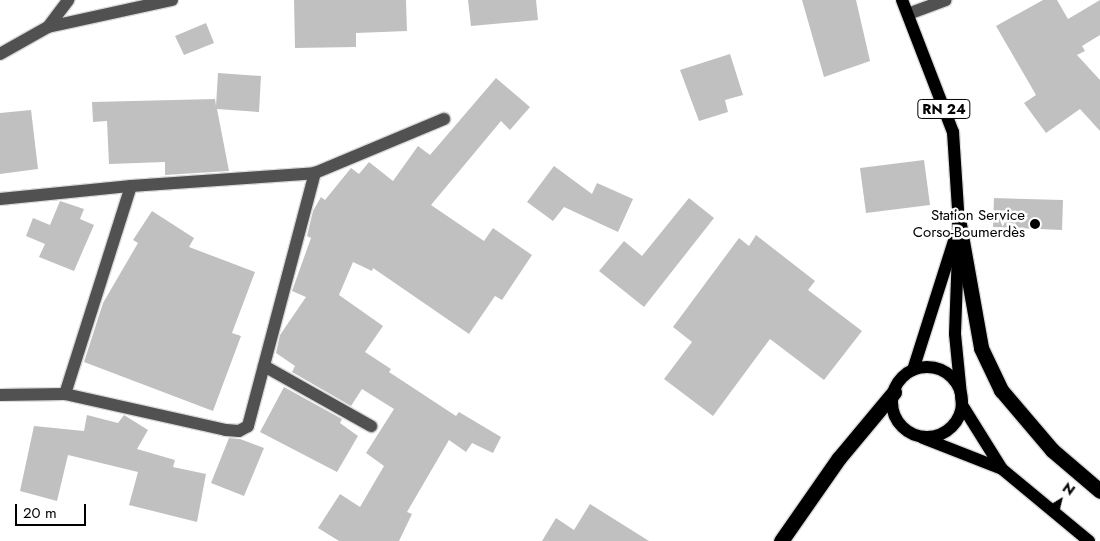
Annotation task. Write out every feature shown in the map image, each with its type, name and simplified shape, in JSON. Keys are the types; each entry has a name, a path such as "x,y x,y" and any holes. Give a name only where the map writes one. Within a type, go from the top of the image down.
{"highway":[{"path":"959,224 981,348 1001,390 1052,450 1100,491"},
{"path":"781,541 839,458 894,392"}],"main road":[{"name":"RN 24","path":"902,0 953,132 959,224"},
{"path":"913,370 959,224"},
{"path":"913,434 924,437 948,431 956,422 962,405 955,334 959,224"},
{"path":"1002,469 962,405 956,382 942,371 931,367 913,370 903,377 894,392 895,416 913,434 1002,469 1089,541"}],"street":[{"path":"48,27 68,0"},
{"path":"0,54 48,27 172,0"},
{"path":"908,14 946,0"},
{"path":"0,199 131,186 315,174 444,119"},
{"path":"0,395 65,394 239,431 248,426 315,174"},
{"path":"65,394 131,186"},
{"path":"264,366 371,426"}],"building":[{"path":"294,0 406,0 407,31 356,33 356,47 295,48"},
{"path":"468,0 536,0 538,20 471,26"},
{"path":"802,0 856,0 870,61 824,77"},
{"path":"1043,0 1057,0 1068,19 1100,0 1100,35 1082,46 1085,51 1077,55 1100,80 1100,131 1080,109 1046,133 1024,103 1036,95 996,26"},
{"path":"206,23 214,43 184,55 175,36"},
{"path":"730,54 743,95 725,100 728,112 699,121 680,70"},
{"path":"218,73 261,76 259,112 217,109 229,171 165,175 165,162 109,164 107,121 93,122 92,102 215,99 216,106"},
{"path":"496,78 530,107 510,130 501,121 431,205 484,241 493,228 532,255 502,300 495,296 469,334 373,268 372,271 353,262 339,295 383,326 365,352 391,369 389,372 456,416 459,412 501,437 493,453 472,443 466,452 449,440 407,512 412,514 399,541 339,541 318,528 340,494 360,507 384,466 366,453 394,409 362,389 351,406 292,372 295,366 276,353 280,335 306,297 292,291 311,238 307,236 313,211 321,197 325,200 351,168 359,174 369,162 393,181 418,146 430,155"},
{"path":"31,110 38,169 0,174 0,113"},
{"path":"924,160 930,205 866,213 860,168"},
{"path":"554,166 592,194 597,183 633,199 618,232 564,207 553,221 527,202"},
{"path":"689,198 714,218 644,307 599,271 624,241 642,256"},
{"path":"994,198 1063,200 1062,230 993,227"},
{"path":"60,201 84,209 80,219 94,225 74,271 39,257 45,244 26,236 33,218 50,225"},
{"path":"152,211 194,238 189,247 255,272 232,333 241,336 213,411 84,362 103,303 138,243 133,240"},
{"path":"756,235 815,281 808,290 862,331 824,380 770,339 713,416 664,379 692,342 673,327 739,238 749,246"},
{"path":"284,387 342,419 340,423 358,436 337,472 260,432"},
{"path":"87,415 118,423 124,415 148,430 137,449 175,460 173,467 206,474 197,522 129,505 138,472 68,455 57,501 20,491 34,426 84,431"},
{"path":"229,438 240,439 264,448 244,496 211,483"},
{"path":"590,504 649,541 542,541 556,518 574,530"}],"place":[{"name":"Station Service Corso-Boumerdès","path":"1035,224"}]}
